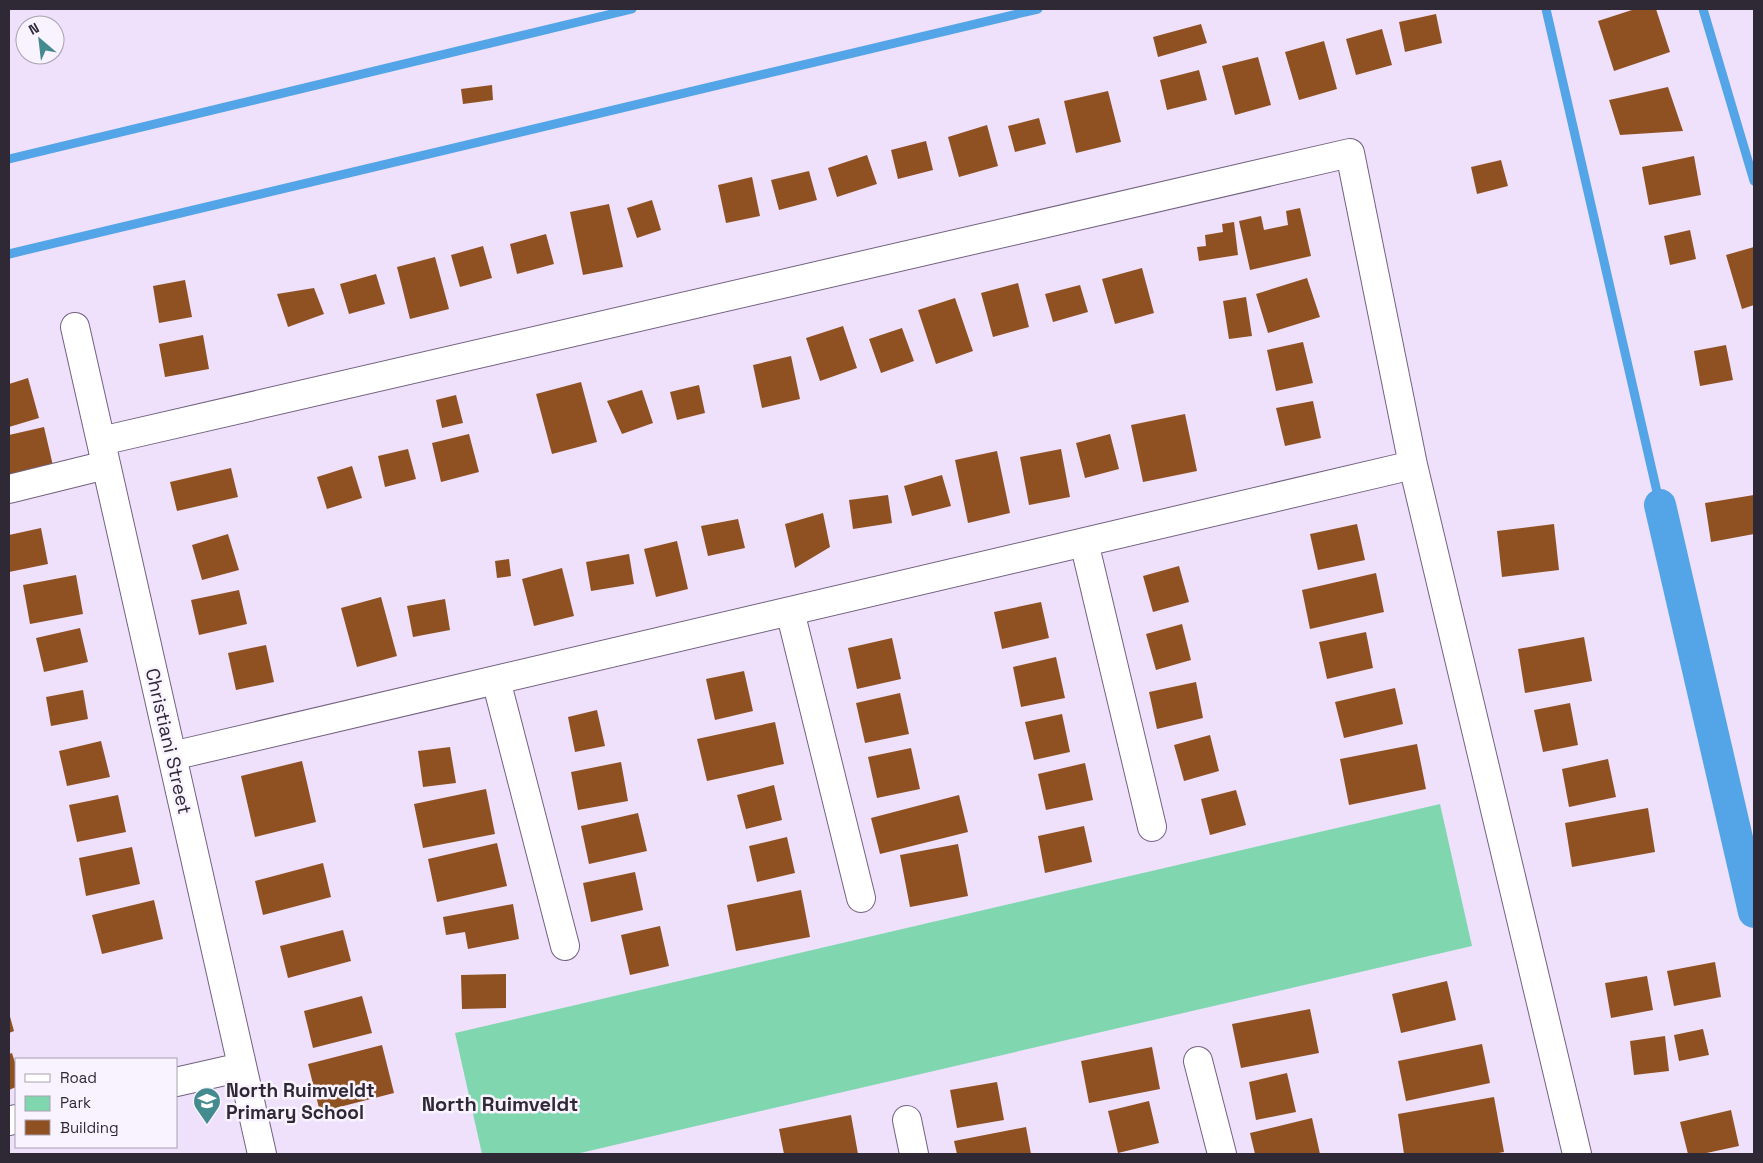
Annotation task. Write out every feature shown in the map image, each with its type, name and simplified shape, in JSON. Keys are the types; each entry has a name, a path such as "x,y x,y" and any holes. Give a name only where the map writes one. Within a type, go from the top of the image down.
{"street":[{"path":"9,489 104,453 1350,153 1413,465 1577,1154"},
{"name":"Christiani Street","path":"75,327 262,1154"},
{"path":"172,756 1413,465"},
{"path":"1084,542 1152,827"},
{"path":"790,611 861,898"},
{"path":"496,680 565,946"},
{"path":"1198,1061 1222,1154"},
{"path":"178,1082 242,1067"},
{"path":"907,1120 914,1154"}],"green space":[{"path":"1440,804 1472,946 576,1154 482,1154 455,1033"}],"building":[{"path":"1635,9 1656,9 1670,52 1614,71 1598,21"},
{"path":"1436,14 1442,43 1405,52 1399,22"},
{"path":"1201,24 1207,43 1158,57 1153,37"},
{"path":"1382,29 1392,65 1356,75 1346,39"},
{"path":"1324,41 1337,89 1299,100 1285,52"},
{"path":"1258,57 1271,105 1235,115 1222,66"},
{"path":"1199,70 1207,100 1167,110 1160,80"},
{"path":"492,85 493,100 463,104 461,89"},
{"path":"1668,87 1683,131 1620,135 1609,100"},
{"path":"1108,91 1121,142 1076,153 1064,101"},
{"path":"1039,118 1046,144 1015,152 1008,126"},
{"path":"987,125 998,166 959,177 948,137"},
{"path":"926,141 933,170 898,179 891,150"},
{"path":"867,155 877,184 837,197 828,168"},
{"path":"1694,156 1701,195 1649,205 1642,167"},
{"path":"1501,160 1508,186 1477,194 1471,167"},
{"path":"809,171 817,200 779,210 771,180"},
{"path":"752,177 760,216 726,223 718,185"},
{"path":"652,200 661,230 637,238 627,208"},
{"path":"609,204 623,267 583,275 570,212"},
{"path":"1300,208 1311,256 1250,270 1239,221 1261,216 1264,230 1288,225 1286,211"},
{"path":"1234,222 1238,255 1199,261 1197,247 1206,246 1205,235 1223,232 1222,224"},
{"path":"1690,230 1696,259 1670,265 1664,236"},
{"path":"546,234 554,264 517,274 510,244"},
{"path":"483,246 492,278 460,287 451,255"},
{"path":"1754,247 1754,305 1742,309 1726,255"},
{"path":"435,257 449,309 410,319 397,267"},
{"path":"1142,268 1154,313 1115,324 1102,279"},
{"path":"376,274 385,304 349,314 340,284"},
{"path":"1307,278 1320,317 1268,333 1256,294"},
{"path":"185,280 192,317 159,323 153,286"},
{"path":"1018,283 1029,327 993,337 981,293"},
{"path":"1080,285 1088,312 1053,322 1045,294"},
{"path":"314,288 324,314 288,327 277,294"},
{"path":"1246,297 1252,336 1229,339 1223,301"},
{"path":"955,298 973,351 936,364 918,310"},
{"path":"843,326 857,368 820,381 806,338"},
{"path":"902,328 914,361 881,373 869,339"},
{"path":"203,335 209,369 165,377 159,344"},
{"path":"1303,342 1313,383 1276,391 1267,350"},
{"path":"1726,345 1733,380 1700,386 1694,351"},
{"path":"791,356 800,399 762,408 753,365"},
{"path":"28,378 39,418 9,427 9,384"},
{"path":"581,382 597,442 552,454 536,394"},
{"path":"699,385 705,413 677,420 670,392"},
{"path":"642,390 653,423 622,434 607,401"},
{"path":"456,395 463,423 442,428 436,400"},
{"path":"1313,401 1321,438 1285,446 1276,408"},
{"path":"1185,414 1197,471 1143,482 1131,425"},
{"path":"44,427 54,470 9,481 9,435"},
{"path":"469,434 479,472 441,482 432,443"},
{"path":"1110,434 1119,469 1085,478 1076,443"},
{"path":"408,449 416,479 385,487 378,456"},
{"path":"1061,449 1070,497 1029,505 1020,457"},
{"path":"997,451 1010,513 968,523 955,460"},
{"path":"352,466 362,498 327,509 317,477"},
{"path":"231,468 238,497 177,511 170,482"},
{"path":"942,475 951,506 912,516 904,486"},
{"path":"888,495 892,523 853,529 849,500"},
{"path":"1754,495 1754,534 1711,542 1705,503"},
{"path":"823,513 830,547 795,568 785,524"},
{"path":"738,519 745,548 708,556 701,526"},
{"path":"1357,524 1365,560 1318,570 1310,534"},
{"path":"1554,524 1559,570 1502,577 1497,531"},
{"path":"41,528 48,564 9,572 9,535"},
{"path":"228,534 239,570 202,580 192,545"},
{"path":"677,541 688,589 656,597 644,549"},
{"path":"629,554 634,584 591,591 586,562"},
{"path":"509,559 511,576 497,578 495,561"},
{"path":"1179,566 1189,602 1153,612 1143,576"},
{"path":"562,568 574,616 534,626 522,579"},
{"path":"1376,573 1384,612 1310,629 1302,590"},
{"path":"76,575 83,614 30,624 23,585"},
{"path":"239,590 247,624 199,635 191,600"},
{"path":"381,597 397,656 357,667 341,608"},
{"path":"445,599 450,630 413,637 407,606"},
{"path":"1041,602 1049,638 1002,649 994,612"},
{"path":"1182,624 1191,660 1156,670 1146,634"},
{"path":"80,628 88,662 44,672 36,638"},
{"path":"1366,632 1373,668 1327,679 1319,642"},
{"path":"1584,637 1592,681 1525,693 1518,649"},
{"path":"892,638 901,679 857,689 848,648"},
{"path":"266,645 274,682 236,690 228,653"},
{"path":"1056,657 1065,698 1021,707 1013,667"},
{"path":"744,671 753,711 715,720 706,679"},
{"path":"1196,682 1203,718 1157,729 1149,692"},
{"path":"1395,688 1403,724 1344,738 1335,702"},
{"path":"83,690 88,719 51,726 46,697"},
{"path":"900,693 909,734 865,743 856,703"},
{"path":"1570,703 1578,745 1543,752 1534,710"},
{"path":"597,710 605,746 575,752 568,717"},
{"path":"1062,714 1070,752 1034,760 1025,722"},
{"path":"775,722 784,764 707,781 697,739"},
{"path":"1210,735 1219,771 1184,781 1174,745"},
{"path":"101,741 110,777 67,786 59,751"},
{"path":"1417,744 1426,789 1349,805 1340,759"},
{"path":"450,747 456,783 423,787 418,751"},
{"path":"911,748 920,789 877,798 868,757"},
{"path":"1608,759 1616,797 1569,807 1562,769"},
{"path":"302,761 316,822 255,837 241,776"},
{"path":"621,762 628,801 578,810 571,772"},
{"path":"1085,763 1093,800 1046,810 1038,774"},
{"path":"774,785 782,820 746,829 737,795"},
{"path":"486,789 495,834 423,848 414,804"},
{"path":"1236,790 1246,825 1210,835 1201,799"},
{"path":"118,795 126,832 77,842 69,805"},
{"path":"959,795 968,832 880,854 871,818"},
{"path":"1648,808 1655,852 1572,867 1565,823"},
{"path":"638,813 647,851 589,864 581,826"},
{"path":"1084,826 1092,862 1045,873 1038,836"},
{"path":"787,837 795,873 757,882 749,846"},
{"path":"497,843 507,886 437,902 428,859"},
{"path":"958,844 968,896 910,907 900,855"},
{"path":"132,847 140,884 86,896 79,858"},
{"path":"323,863 331,897 263,915 255,881"},
{"path":"635,872 643,910 591,922 583,883"},
{"path":"801,890 810,937 736,951 727,905"},
{"path":"154,900 163,939 102,954 92,915"},
{"path":"513,904 519,939 468,949 465,932 446,935 443,917"},
{"path":"660,926 669,966 630,975 621,935"},
{"path":"343,930 351,961 288,978 280,946"},
{"path":"1715,962 1721,997 1674,1006 1667,971"},
{"path":"506,974 506,1008 462,1009 461,975"},
{"path":"1647,976 1653,1010 1611,1018 1605,983"},
{"path":"1447,981 1456,1020 1401,1033 1392,994"},
{"path":"362,996 372,1033 313,1048 304,1011"},
{"path":"1310,1009 1319,1053 1241,1068 1232,1024"},
{"path":"9,1013 14,1031 9,1033"},
{"path":"1703,1029 1709,1055 1679,1061 1674,1035"},
{"path":"1665,1036 1669,1071 1634,1075 1630,1041"},
{"path":"1482,1044 1490,1083 1406,1101 1398,1061"},
{"path":"382,1045 394,1093 320,1112 308,1064"},
{"path":"1152,1047 1160,1089 1089,1103 1081,1061"},
{"path":"12,1053 15,1063 15,1087 9,1090 9,1054"},
{"path":"1287,1073 1296,1112 1256,1120 1249,1082"},
{"path":"997,1082 1004,1120 957,1128 950,1090"},
{"path":"1494,1097 1504,1152 1493,1154 1404,1154 1398,1114"},
{"path":"1149,1101 1159,1143 1118,1153 1108,1111"},
{"path":"1731,1110 1739,1146 1702,1154 1688,1154 1680,1122"},
{"path":"851,1115 858,1154 784,1154 779,1129"},
{"path":"1312,1118 1320,1154 1255,1154 1250,1133"},
{"path":"1026,1127 1031,1154 957,1154 954,1141"}],"waterway":[{"path":"9,159 632,9"},
{"path":"9,254 1038,9"},
{"path":"1546,9 1660,505"},
{"path":"1703,9 1754,181"},
{"path":"1660,505 1754,912"}],"place":[{"name":"North Ruimveldt Primary School","path":"207,1125"}],"district":[{"name":"North Ruimveldt","path":"500,1104"}]}
